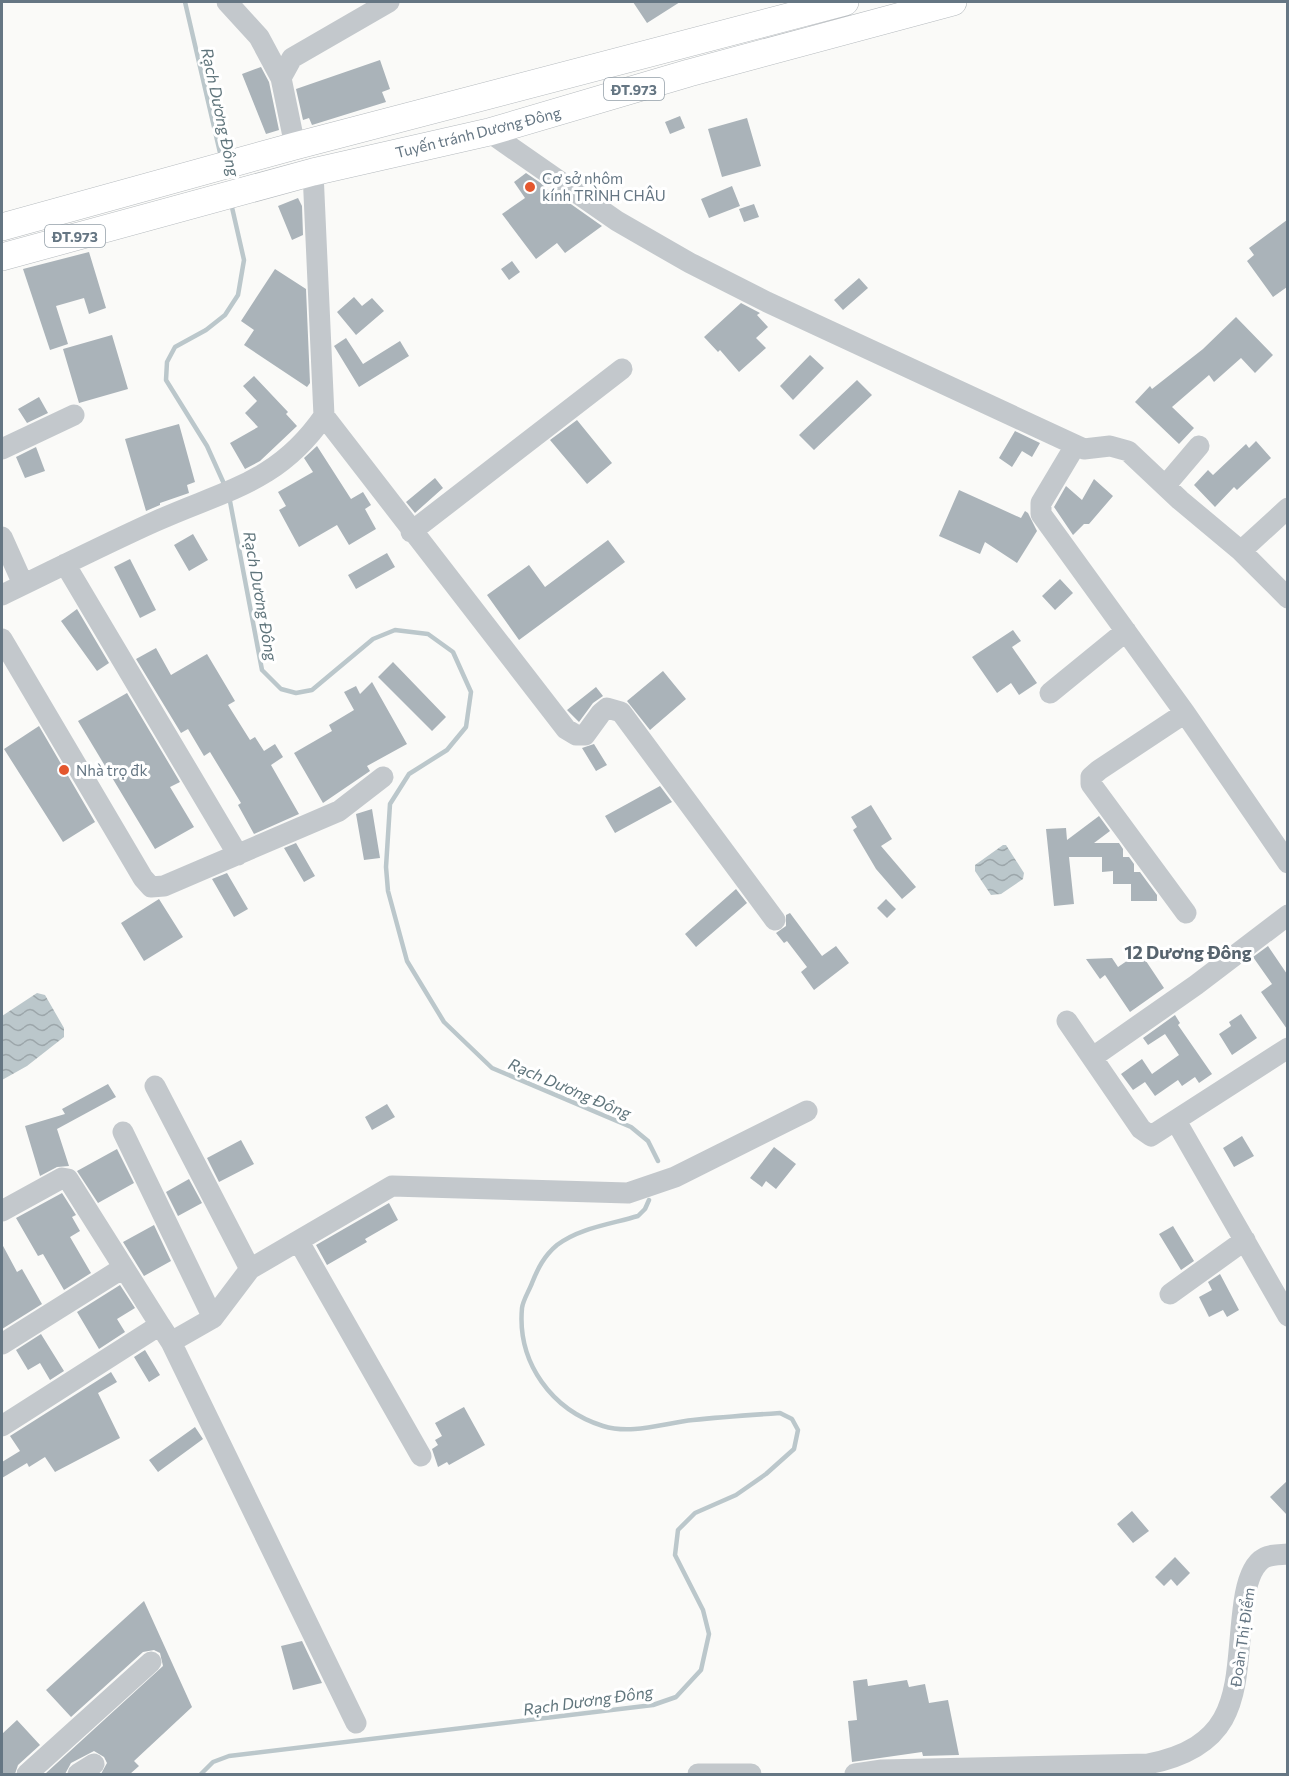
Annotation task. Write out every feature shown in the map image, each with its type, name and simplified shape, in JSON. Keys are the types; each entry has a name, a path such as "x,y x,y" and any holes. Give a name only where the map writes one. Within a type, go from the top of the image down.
{"main road":[{"name":"ĐT.973","path":"2,226 295,146 846,2"},
{"name":"Tuyến tránh Dương Đông","path":"2,257 313,172 489,132 689,73 953,2"},
{"path":"683,45 689,73"}],"street":[{"path":"227,2 259,37 281,78 295,146"},
{"path":"281,78 292,58 389,2"},
{"path":"489,132 617,221 690,263 778,307 1075,446 1084,449 1110,446 1128,451 1241,551 1287,598"},
{"path":"313,172 324,416 411,532 566,729 576,735 585,735 607,708 614,709 626,717 775,920"},
{"path":"411,532 622,369"},
{"path":"2,449 74,416"},
{"path":"2,595 163,518 252,482 308,440 324,416"},
{"path":"1075,446 1041,503 1041,514 1185,713 1287,863"},
{"path":"1166,486 1199,446"},
{"path":"1241,551 1287,508"},
{"path":"2,537 24,584"},
{"path":"65,564 238,855"},
{"path":"1050,693 1126,631"},
{"path":"2,639 142,878 152,887 164,886 339,811 383,777"},
{"path":"1185,713 1099,770 1091,777 1091,784 1186,913"},
{"path":"1093,1057 1196,985 1287,915"},
{"path":"1067,1021 1145,1134 1151,1136 1287,1048"},
{"path":"155,1086 250,1269"},
{"path":"2,1426 166,1333 213,1318 250,1269 392,1186 628,1193 675,1177 807,1111"},
{"path":"1176,1121 1287,1316"},
{"path":"123,1132 213,1318"},
{"path":"2,1211 62,1178 68,1179 123,1269 166,1333 356,1724"},
{"path":"1170,1294 1245,1240"},
{"path":"299,1242 421,1456"},
{"path":"2,1344 123,1269"},
{"name":"Đoàn Thị Điểm","path":"855,1774 882,1770 1148,1764 1172,1759 1190,1751 1227,1715 1234,1696 1245,1594 1254,1568 1263,1559 1287,1554"},
{"path":"27,1774 151,1662"},
{"path":"698,1774 751,1774"}],"water":[{"path":"1006,845 1024,873 1023,879 1001,894 991,895 975,871 975,865"},
{"path":"37,993 45,995 64,1028 64,1037 27,1066 2,1080 2,1016"}],"building":[{"path":"633,2 680,2 647,23"},
{"path":"380,60 390,89 382,92 386,102 312,125 309,118 303,120 296,89"},
{"path":"261,67 269,82 279,130 266,134 242,74"},
{"path":"680,116 685,128 670,134 665,122"},
{"path":"747,118 761,166 722,177 708,129"},
{"path":"526,173 545,186 553,198 558,195 602,226 565,253 557,243 536,259 502,214 525,198 514,182"},
{"path":"732,186 740,206 709,218 701,199"},
{"path":"298,198 302,206 303,235 292,240 278,206"},
{"path":"754,204 759,217 744,222 739,209"},
{"path":"1287,220 1287,287 1273,297 1247,261 1254,255 1249,248"},
{"path":"89,252 106,308 89,314 84,298 56,306 68,344 50,350 23,269"},
{"path":"512,261 520,272 509,280 501,269"},
{"path":"275,269 306,289 310,383 307,387 244,345 254,330 241,321"},
{"path":"859,278 868,288 843,310 834,300"},
{"path":"354,297 362,306 372,298 384,311 356,335 337,312"},
{"path":"741,303 760,313 757,315 768,327 756,338 766,348 739,372 720,350 718,352 704,337"},
{"path":"1236,317 1273,355 1255,373 1241,358 1214,382 1209,375 1172,407 1194,428 1179,444 1135,402 1150,386 1152,389 1203,349"},
{"path":"112,335 128,389 79,403 63,349"},
{"path":"346,338 363,364 400,341 409,356 359,387 334,346"},
{"path":"810,355 824,368 793,400 780,386"},
{"path":"254,376 288,412 286,414 297,426 260,461 245,469 230,443 258,427 245,413 257,401 243,386"},
{"path":"857,380 872,395 814,450 799,435"},
{"path":"39,397 48,413 27,423 18,409"},
{"path":"577,420 612,463 587,484 550,440"},
{"path":"179,424 195,482 187,485 189,493 160,503 146,511 125,439"},
{"path":"1015,431 1040,443 1032,457 1022,451 1012,467 999,458"},
{"path":"1256,441 1271,458 1237,490 1234,487 1215,507 1194,485 1208,470 1213,475 1246,444 1249,448"},
{"path":"317,446 351,499 363,492 371,505 365,509 376,529 349,545 337,525 299,547 279,510 286,506 278,492 313,472 304,458"},
{"path":"36,447 45,471 25,478 16,457"},
{"path":"435,478 443,488 415,513 406,502"},
{"path":"1094,479 1113,496 1089,524 1084,524 1073,535 1054,507 1066,486 1082,500"},
{"path":"959,490 1021,518 1025,511 1028,513 1037,531 1017,563 985,542 980,554 939,536"},
{"path":"193,534 208,560 189,571 174,545"},
{"path":"608,540 625,562 519,640 487,595 529,565 545,587"},
{"path":"387,553 395,567 356,589 348,575"},
{"path":"130,559 156,610 140,618 114,567"},
{"path":"1060,579 1073,593 1055,610 1042,596"},
{"path":"77,609 109,663 97,671 61,621"},
{"path":"1013,630 1021,641 1012,647 1037,683 1019,695 1011,683 997,693 972,657"},
{"path":"156,648 171,675 207,654 235,701 228,705 250,740 255,737 264,751 275,744 283,757 271,765 299,814 254,834 238,805 241,803 210,752 204,756 188,729 181,733 136,659"},
{"path":"393,662 446,717 432,731 378,677"},
{"path":"663,671 686,699 650,730 627,701"},
{"path":"372,682 407,744 367,766 370,771 323,803 294,753 332,731 329,725 354,710 344,692 356,686 360,694"},
{"path":"596,687 603,696 593,703 579,722 567,710"},
{"path":"127,693 180,782 170,787 194,827 155,849 78,721"},
{"path":"39,726 95,822 63,842 4,749"},
{"path":"594,744 607,765 596,771 582,748"},
{"path":"660,786 672,802 615,833 605,816"},
{"path":"871,805 892,839 881,846 916,887 902,899 876,869 853,830 857,827 851,817"},
{"path":"372,809 380,858 364,860 356,814"},
{"path":"1099,816 1110,831 1094,843 1119,843 1123,849 1123,857 1129,857 1134,864 1134,872 1140,872 1157,895 1157,901 1131,901 1131,884 1113,884 1113,871 1102,872 1102,857 1069,857 1074,904 1054,906 1046,829 1066,828 1067,840"},
{"path":"296,843 315,876 304,882 284,848"},
{"path":"227,873 248,909 234,917 212,879"},
{"path":"736,889 747,903 696,947 685,934"},
{"path":"159,899 183,937 144,961 121,923"},
{"path":"886,899 896,909 887,918 877,908"},
{"path":"790,913 822,956 836,946 849,963 814,990 801,972 807,967 787,941 784,943 776,933 786,926 786,915"},
{"path":"1268,946 1287,974 1287,1029 1261,992 1272,984 1253,957"},
{"path":"1140,952 1164,988 1130,1012 1105,975 1100,979 1086,959 1112,958 1118,967"},
{"path":"1241,1014 1257,1038 1232,1055 1219,1034 1231,1026 1229,1022"},
{"path":"1175,1015 1180,1023 1178,1025 1212,1074 1199,1083 1195,1077 1182,1086 1178,1080 1155,1096 1145,1082 1133,1090 1121,1074 1142,1059 1152,1074 1179,1055 1165,1034 1148,1045 1143,1038"},
{"path":"108,1084 116,1097 57,1129 69,1166 57,1167 40,1176 25,1126 65,1114 62,1109"},
{"path":"387,1104 395,1117 372,1130 365,1117"},
{"path":"1242,1136 1254,1156 1234,1167 1223,1148"},
{"path":"241,1140 254,1164 219,1182 207,1158"},
{"path":"774,1147 796,1164 776,1189 766,1181 762,1187 750,1178"},
{"path":"117,1149 134,1183 98,1203 77,1171"},
{"path":"189,1179 202,1203 178,1216 166,1192"},
{"path":"62,1193 76,1215 72,1217 80,1231 70,1237 91,1273 64,1290 43,1254 38,1256 16,1218"},
{"path":"389,1203 398,1220 365,1239 367,1242 327,1265 316,1245"},
{"path":"154,1225 171,1261 144,1276 123,1242"},
{"path":"1173,1226 1194,1261 1181,1270 1159,1234"},
{"path":"2,1244 17,1272 22,1269 42,1304 2,1329"},
{"path":"1220,1274 1239,1310 1227,1317 1223,1310 1209,1317 1199,1297 1212,1290 1208,1282"},
{"path":"120,1285 135,1308 117,1319 125,1332 99,1349 77,1312"},
{"path":"41,1334 64,1371 50,1380 40,1363 28,1370 16,1350"},
{"path":"145,1350 160,1375 149,1382 134,1357"},
{"path":"111,1372 117,1382 98,1393 120,1438 55,1472 45,1457 29,1467 27,1463 2,1478 2,1462 20,1451 10,1436"},
{"path":"464,1407 485,1445 449,1465 447,1462 438,1467 432,1449 438,1445 435,1440 442,1436 435,1423"},
{"path":"195,1427 203,1439 158,1472 149,1460"},
{"path":"1287,1481 1287,1515 1270,1497"},
{"path":"1132,1511 1149,1531 1133,1543 1117,1524"},
{"path":"1175,1557 1190,1573 1177,1586 1171,1579 1164,1586 1155,1577"},
{"path":"144,1601 192,1707 134,1761 139,1766 130,1774 101,1774 107,1763 104,1757 94,1751 71,1763 65,1774 45,1774 163,1666 160,1653 154,1650 143,1652 71,1717 46,1690"},
{"path":"302,1641 322,1683 293,1690 281,1646"},
{"path":"867,1679 868,1686 907,1680 909,1687 925,1684 929,1703 948,1700 959,1755 923,1756 922,1752 852,1762 848,1721 857,1720 853,1681"},
{"path":"17,1720 40,1745 18,1765 15,1774 2,1774 2,1734"}],"waterway":[{"name":"Rạch Dương Đông","path":"185,2 221,157"},
{"name":"Rạch Dương Đông","path":"225,486 207,446 166,380 167,362 175,347 206,330 225,315 238,295 244,260 231,203"},
{"name":"Rạch Dương Đông","path":"229,496 262,670 281,689 296,693 312,690 373,639 395,630 428,634 453,652 471,692 466,727 447,750 409,774 390,804 386,867 388,891 407,961 444,1022 492,1068 631,1127 648,1141 658,1161"},
{"name":"Rạch Dương Đông","path":"201,1774 213,1762 229,1756 653,1705 676,1697 701,1670 709,1634 703,1610 675,1555 678,1530 695,1513 736,1495 766,1474 794,1449 798,1430 792,1419 780,1413 693,1420 637,1429 603,1426 568,1409 542,1382 525,1347 522,1328 524,1302 539,1267 552,1249 585,1230 638,1216 645,1209 649,1200"}],"place":[{"name":"Cơ sở nhôm kính TRÌNH CHÂU","path":"530,187"},
{"name":"Nhà trọ đk","path":"64,770"}],"district":[{"name":"12 Dương Đông","path":"1188,952"}]}
